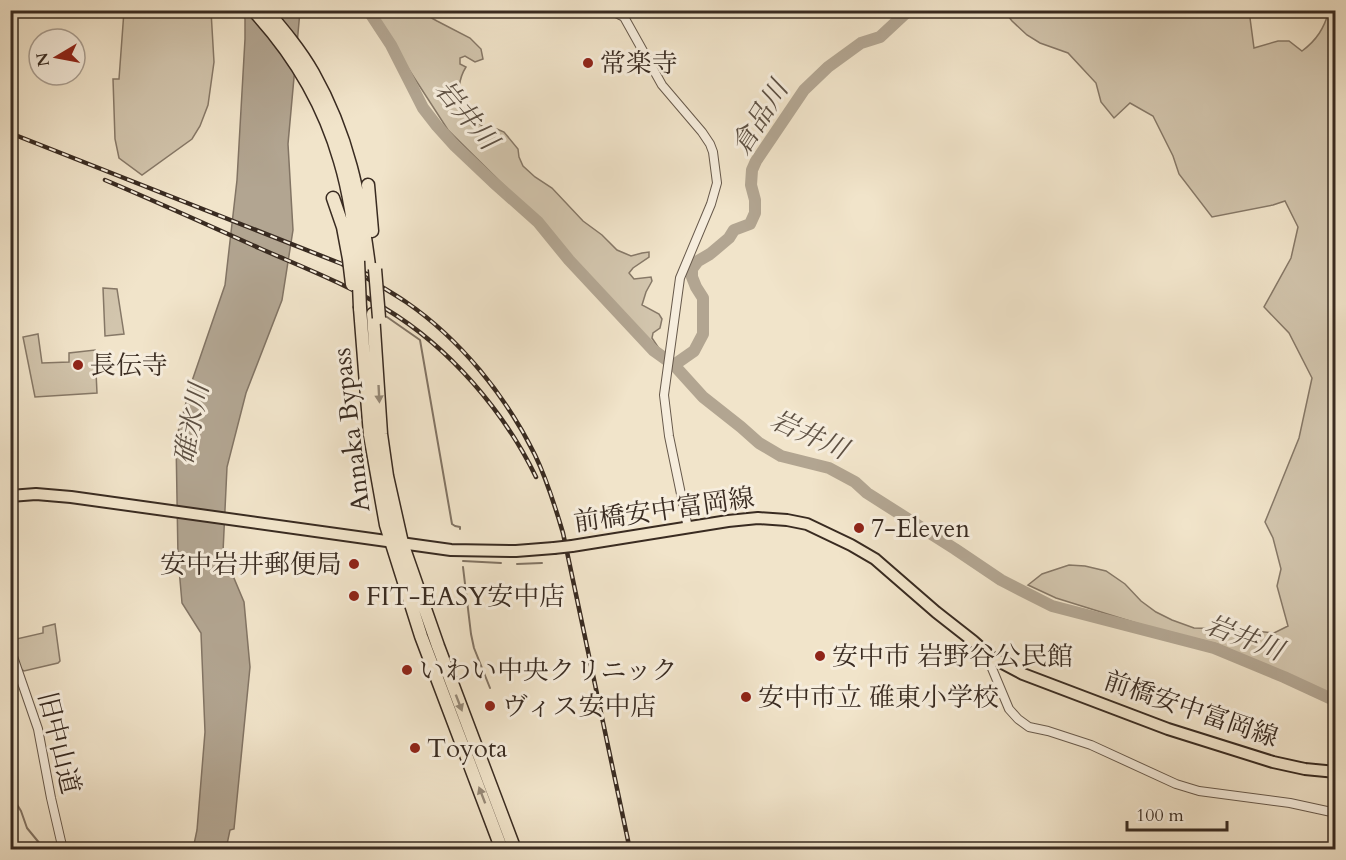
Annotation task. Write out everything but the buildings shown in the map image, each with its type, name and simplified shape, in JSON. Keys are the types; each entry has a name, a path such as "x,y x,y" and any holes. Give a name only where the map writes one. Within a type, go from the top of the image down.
{"highway":[{"name":"Annaka Bypass","path":"253,10 292,60 308,84 327,121 343,172 363,264"},
{"name":"Annaka Bypass","path":"266,10 312,72 328,103 350,162 363,219 363,264 357,306 371,369 396,542 421,636 502,849"},
{"path":"363,264 368,185"},
{"path":"333,198 344,227 363,264 376,316 371,369"},
{"name":"Annaka Bypass","path":"396,542 515,849"}],"main road":[{"name":"前橋安中富岡線","path":"10,496 55,495 451,550 477,551 554,548 758,518 787,519 807,524 875,559 991,657 1023,674 1168,729 1273,762 1305,769 1335,772"}],"street":[{"path":"610,10 624,17 662,85 702,132 713,152 717,183 711,204 680,278 664,395 664,406 688,528"},
{"name":"旧中山道","path":"10,648 38,729 63,849"},
{"path":"991,657 991,666 1009,709 1029,727 1091,745 1176,784 1199,791 1290,803 1335,813"}],"shaded area":[{"path":"124,11 211,11 214,62 208,105 200,126 192,139 142,175 119,158 115,139 113,79 119,79"},
{"path":"371,11 419,11 470,38 481,49 483,59 475,62 465,56 460,58 460,64 466,67 460,83 460,110 486,129 497,129 504,132 518,149 523,166 552,188 583,221 617,250 631,256 649,252 649,257 629,273 634,279 651,277 652,281 642,305 659,314 662,319 660,328 653,333 652,338 660,350 648,342 540,221 448,130"},
{"path":"1004,11 1253,11 1250,18 1254,48 1278,41 1289,41 1302,51 1319,33 1329,11 1335,11 1335,696 1217,644 1149,627 1056,598 1028,585 1042,574 1069,565 1085,566 1106,571 1125,584 1141,601 1156,612 1194,628 1274,633 1288,626 1277,586 1281,569 1273,538 1265,522 1299,438 1312,378 1289,333 1264,307 1291,258 1298,227 1285,201 1212,217 1179,174 1173,156 1153,116 1130,103 1114,118 1101,102 1096,83 1068,53 1040,43 1027,35"},
{"path":"103,288 117,289 124,334 105,336"},
{"path":"38,334 42,363 69,362 69,353 95,350 97,393 35,397 23,337"},
{"path":"55,624 60,661 24,671 20,668 12,640 43,633 43,627"}],"water":[{"name":"碓氷川","path":"242,11 300,11 288,144 293,230 282,300 246,393 227,467 223,552 244,602 250,667 234,829 230,830 226,849 193,849 197,830 205,732 201,633 182,603 178,557 176,439 192,381 225,285 237,180 245,39 245,19"}],"waterway":[{"name":"岩井川","path":"368,10 391,45 423,108 455,146 538,222 569,260 653,350 674,365 703,397 759,443 781,456 829,468 855,482 867,493 1001,580 1052,606 1214,648 1336,701"},
{"name":"倉品川","path":"674,365 694,351 703,334 703,298 692,277 692,269 698,261 729,238 734,230 750,224 755,213 755,200 751,185 752,170 756,161 804,90 828,67 861,43 880,37 909,10"},
{"path":"387,317 420,340 452,524 460,529"},
{"path":"463,561 501,563"},
{"path":"517,564 542,563"},
{"path":"463,567 474,648 490,688"},
{"path":"10,793 21,811 27,828 45,850"}],"railway":[{"path":"10,133 342,264 398,297 426,317 445,333 480,370 496,390 523,433 539,464 557,513 630,850"},
{"path":"105,180 340,284 409,324 453,361 473,382 508,428 536,477"}],"place":[{"name":"常楽寺","path":"588,63"},
{"name":"長伝寺","path":"78,365"},
{"name":"7-Eleven","path":"859,528"},
{"name":"安中岩井郵便局","path":"354,564"},
{"name":"FIT-EASY安中店","path":"354,596"},
{"name":"安中市 岩野谷公民館","path":"820,656"},
{"name":"いわい中央クリニック","path":"407,670"},
{"name":"安中市立 碓東小学校","path":"746,697"},
{"name":"ヴィス安中店","path":"490,706"},
{"name":"Toyota","path":"415,748"}]}
